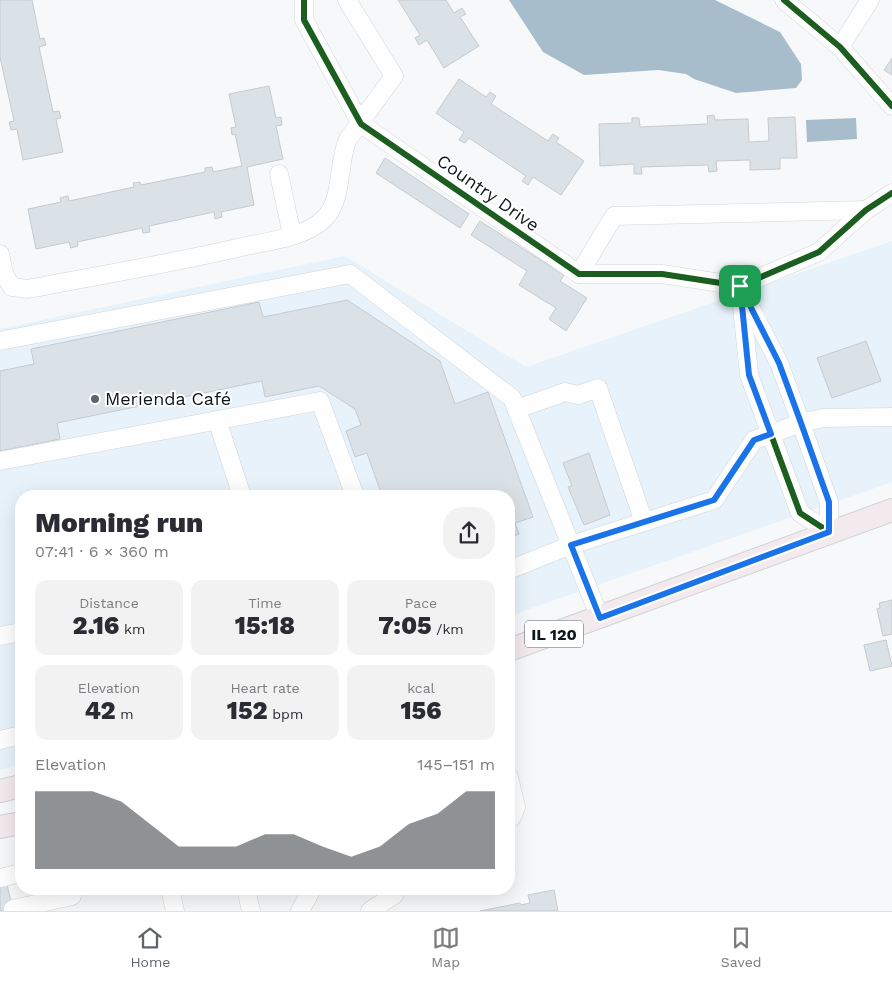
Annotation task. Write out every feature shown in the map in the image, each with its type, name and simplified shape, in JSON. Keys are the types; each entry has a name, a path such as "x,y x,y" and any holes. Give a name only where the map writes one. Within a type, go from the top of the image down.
{"main road":[{"name":"IL 120","path":"515,648 892,510"},
{"path":"0,791 15,787"},
{"path":"0,828 15,824"}],"street":[{"name":"Country Drive","path":"304,0 304,20 361,124 579,274"},
{"path":"0,254 4,274 12,287 28,289 198,258 292,235 313,227 325,218 335,200 342,151 394,76 347,0"},
{"path":"784,0 840,47 892,106"},
{"path":"840,47 870,0"},
{"path":"279,174 292,235"},
{"path":"579,274 662,274 740,286 819,252 866,210 892,193"},
{"path":"579,274 614,216 866,210"},
{"path":"0,341 350,274 512,398 600,618"},
{"path":"740,286 779,363 801,423 829,502 829,532"},
{"path":"740,286 749,375 800,512 829,532"},
{"path":"517,409 565,392 578,394 598,388 644,522"},
{"path":"0,461 320,401 353,490"},
{"path":"515,568 571,545 714,500 754,440 801,423 824,418 892,417"},
{"path":"217,420 240,490"},
{"path":"0,636 15,633"},
{"path":"0,740 15,736"},
{"path":"0,878 15,874"},
{"path":"171,895 175,911"},
{"path":"247,895 251,911"},
{"path":"304,911 300,911 309,895"},
{"path":"370,911 394,895"},
{"path":"13,909 73,899"}],"shaded area":[{"path":"892,241 892,482 515,614 515,490 15,490 15,766 0,770 0,329 345,256 526,367"}],"water":[{"path":"509,0 715,0 780,32 801,64 802,80 796,88 736,93 694,79 686,74 658,70 584,75 543,52"},
{"path":"856,118 857,139 807,142 806,120"}],"building":[{"path":"0,0 32,0 40,39 44,38 46,45 39,47 53,112 59,111 61,118 56,119 63,152 23,160 17,129 11,130 9,122 14,121 0,57"},
{"path":"398,0 446,0 454,13 462,8 466,14 460,17 479,46 444,68 427,40 419,45 415,38 420,35"},
{"path":"892,58 892,75 884,70"},
{"path":"459,79 486,97 490,92 496,96 491,104 548,141 553,134 559,138 556,142 584,161 561,195 533,177 528,185 522,181 526,176 469,138 465,143 459,140 464,132 436,113"},
{"path":"269,86 276,118 281,117 282,125 276,126 283,159 247,167 254,205 221,212 222,217 215,219 214,212 149,226 150,232 143,233 142,228 77,242 78,246 71,248 69,242 36,249 28,209 61,202 60,198 68,196 69,201 134,187 133,183 140,182 141,185 205,172 205,168 212,167 213,172 242,166 235,134 232,135 231,128 236,127 229,94"},
{"path":"714,115 715,120 748,119 749,142 769,141 768,118 795,117 797,158 780,158 780,169 750,170 750,160 716,161 717,171 709,172 708,165 641,167 642,174 634,174 634,164 600,166 599,124 632,123 632,118 639,118 640,127 708,124 707,116"},
{"path":"385,158 469,214 460,228 376,173"},
{"path":"480,221 564,275 560,281 587,298 566,331 549,319 556,308 519,285 527,271 471,235"},
{"path":"347,300 440,361 455,404 488,392 533,517 515,523 515,490 380,490 367,453 355,457 346,431 361,425 355,409 319,386 265,397 262,381 57,423 60,439 0,451 0,371 34,364 31,349 259,302 263,317"},
{"path":"866,341 881,381 832,398 817,358"},
{"path":"589,453 610,515 584,525 568,487 572,486 563,463"},
{"path":"515,523 519,534 515,536"},
{"path":"892,600 892,634 883,636 877,609 880,608 879,603"},
{"path":"886,640 892,666 870,671 864,645"},
{"path":"7,884 13,911 0,911 0,885"},
{"path":"554,890 558,911 480,911 520,903 521,905 530,903 528,895"}],"cycle path":[{"path":"304,0 304,20 361,124 579,274 662,274 740,286 819,252 866,210 892,193"},
{"path":"784,0 840,47 892,106"},
{"path":"740,286 749,375 800,513 829,532"}],"place":[{"name":"Merienda Café","path":"95,399"}],"route":[{"path":"740,286 779,363 801,423 829,502 829,532 600,618 571,545 714,500 754,440 771,434 749,375 740,286"}]}
